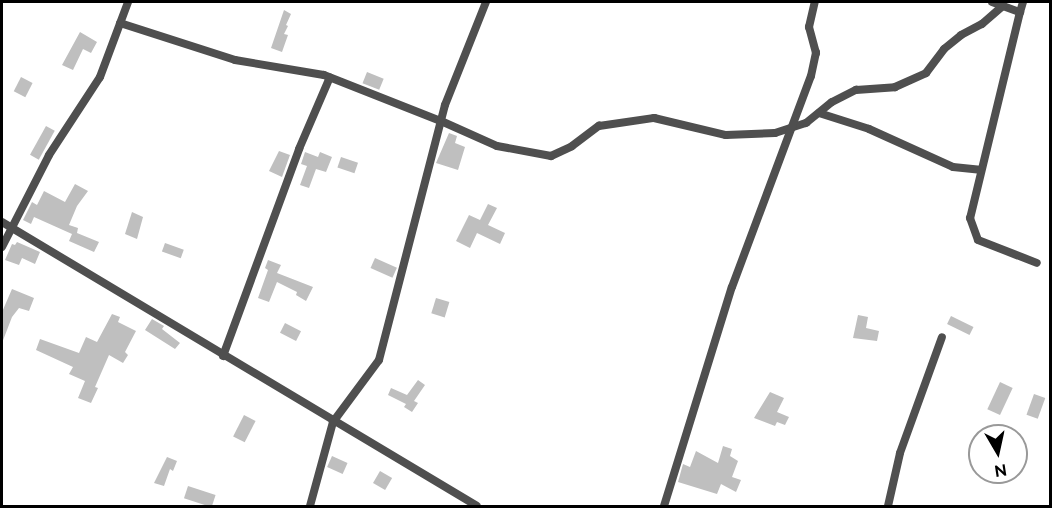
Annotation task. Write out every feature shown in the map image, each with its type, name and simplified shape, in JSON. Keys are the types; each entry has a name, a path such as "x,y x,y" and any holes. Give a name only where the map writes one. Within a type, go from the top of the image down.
{"street":[{"path":"2,247 50,155 100,77 128,2"},
{"path":"310,507 333,422 379,360 441,121 486,2"},
{"path":"664,507 732,287 794,127 816,53 809,27 815,2"},
{"path":"992,2 1020,12"},
{"path":"1023,2 970,218 978,240 1037,263"},
{"path":"120,22 236,60 330,77 497,146 551,156 572,146 599,126 654,118 726,135 776,133 806,123 819,112 856,90 895,87 926,73 944,49 961,35 982,24 1003,6"},
{"path":"224,356 299,149 330,77"},
{"path":"819,112 869,129 953,167 980,170"},
{"path":"2,222 477,507"},
{"path":"888,507 900,453 942,337"}],"building":[{"path":"284,10 291,14 286,25 288,26 284,34 288,35 282,52 271,48"},
{"path":"80,32 97,42 91,53 83,49 73,70 62,65"},
{"path":"367,72 384,79 379,90 363,83"},
{"path":"21,77 33,83 25,97 14,91"},
{"path":"46,126 55,131 39,160 30,155"},
{"path":"449,133 457,136 455,143 465,147 458,170 436,163"},
{"path":"279,151 290,155 282,177 269,171"},
{"path":"305,152 318,157 320,152 332,157 326,172 316,169 309,188 300,185 307,166 301,164"},
{"path":"341,157 358,163 354,173 337,167"},
{"path":"75,184 88,191 77,206 69,225 78,228 77,233 99,242 94,252 69,241 72,234 34,217 31,224 23,220 32,202 37,205 44,191 65,202"},
{"path":"488,204 497,208 488,225 505,233 500,244 477,233 470,248 456,241 469,215 480,220"},
{"path":"132,212 143,217 137,239 125,234"},
{"path":"17,242 40,252 35,264 22,258 19,265 5,260 12,244 15,245"},
{"path":"165,243 184,250 181,258 162,251"},
{"path":"375,258 397,268 392,278 371,268"},
{"path":"268,260 281,265 277,273 313,287 306,301 296,295 297,292 277,282 269,302 258,298 268,270 265,268"},
{"path":"12,289 34,298 29,311 19,308 12,317 2,343 2,312"},
{"path":"436,298 449,302 445,317 431,313"},
{"path":"112,314 120,317 118,322 136,331 125,352 128,355 123,363 109,355 95,387 98,388 91,403 78,398 85,381 69,374 73,367 36,350 40,339 79,353 86,337 97,342"},
{"path":"858,315 868,317 866,328 879,331 877,341 853,338"},
{"path":"951,316 973,327 970,335 947,324"},
{"path":"152,319 164,326 162,329 180,343 175,349 145,330"},
{"path":"285,323 301,331 296,341 280,333"},
{"path":"418,380 425,385 414,401 418,403 412,412 404,407 406,404 388,395 391,388 407,395"},
{"path":"1000,382 1013,388 1000,415 987,409"},
{"path":"770,392 784,398 777,412 789,417 785,425 777,422 775,426 754,418"},
{"path":"1034,394 1045,398 1038,419 1026,415"},
{"path":"244,415 256,421 245,442 233,436"},
{"path":"723,446 732,449 730,456 738,461 732,477 741,480 736,492 721,484 717,494 678,482 683,464 690,467 696,451 718,463"},
{"path":"332,456 348,463 343,474 327,467"},
{"path":"167,457 177,461 173,471 170,469 164,486 154,483"},
{"path":"380,471 392,478 385,490 373,483"},
{"path":"188,486 216,495 212,506 184,498"}]}
